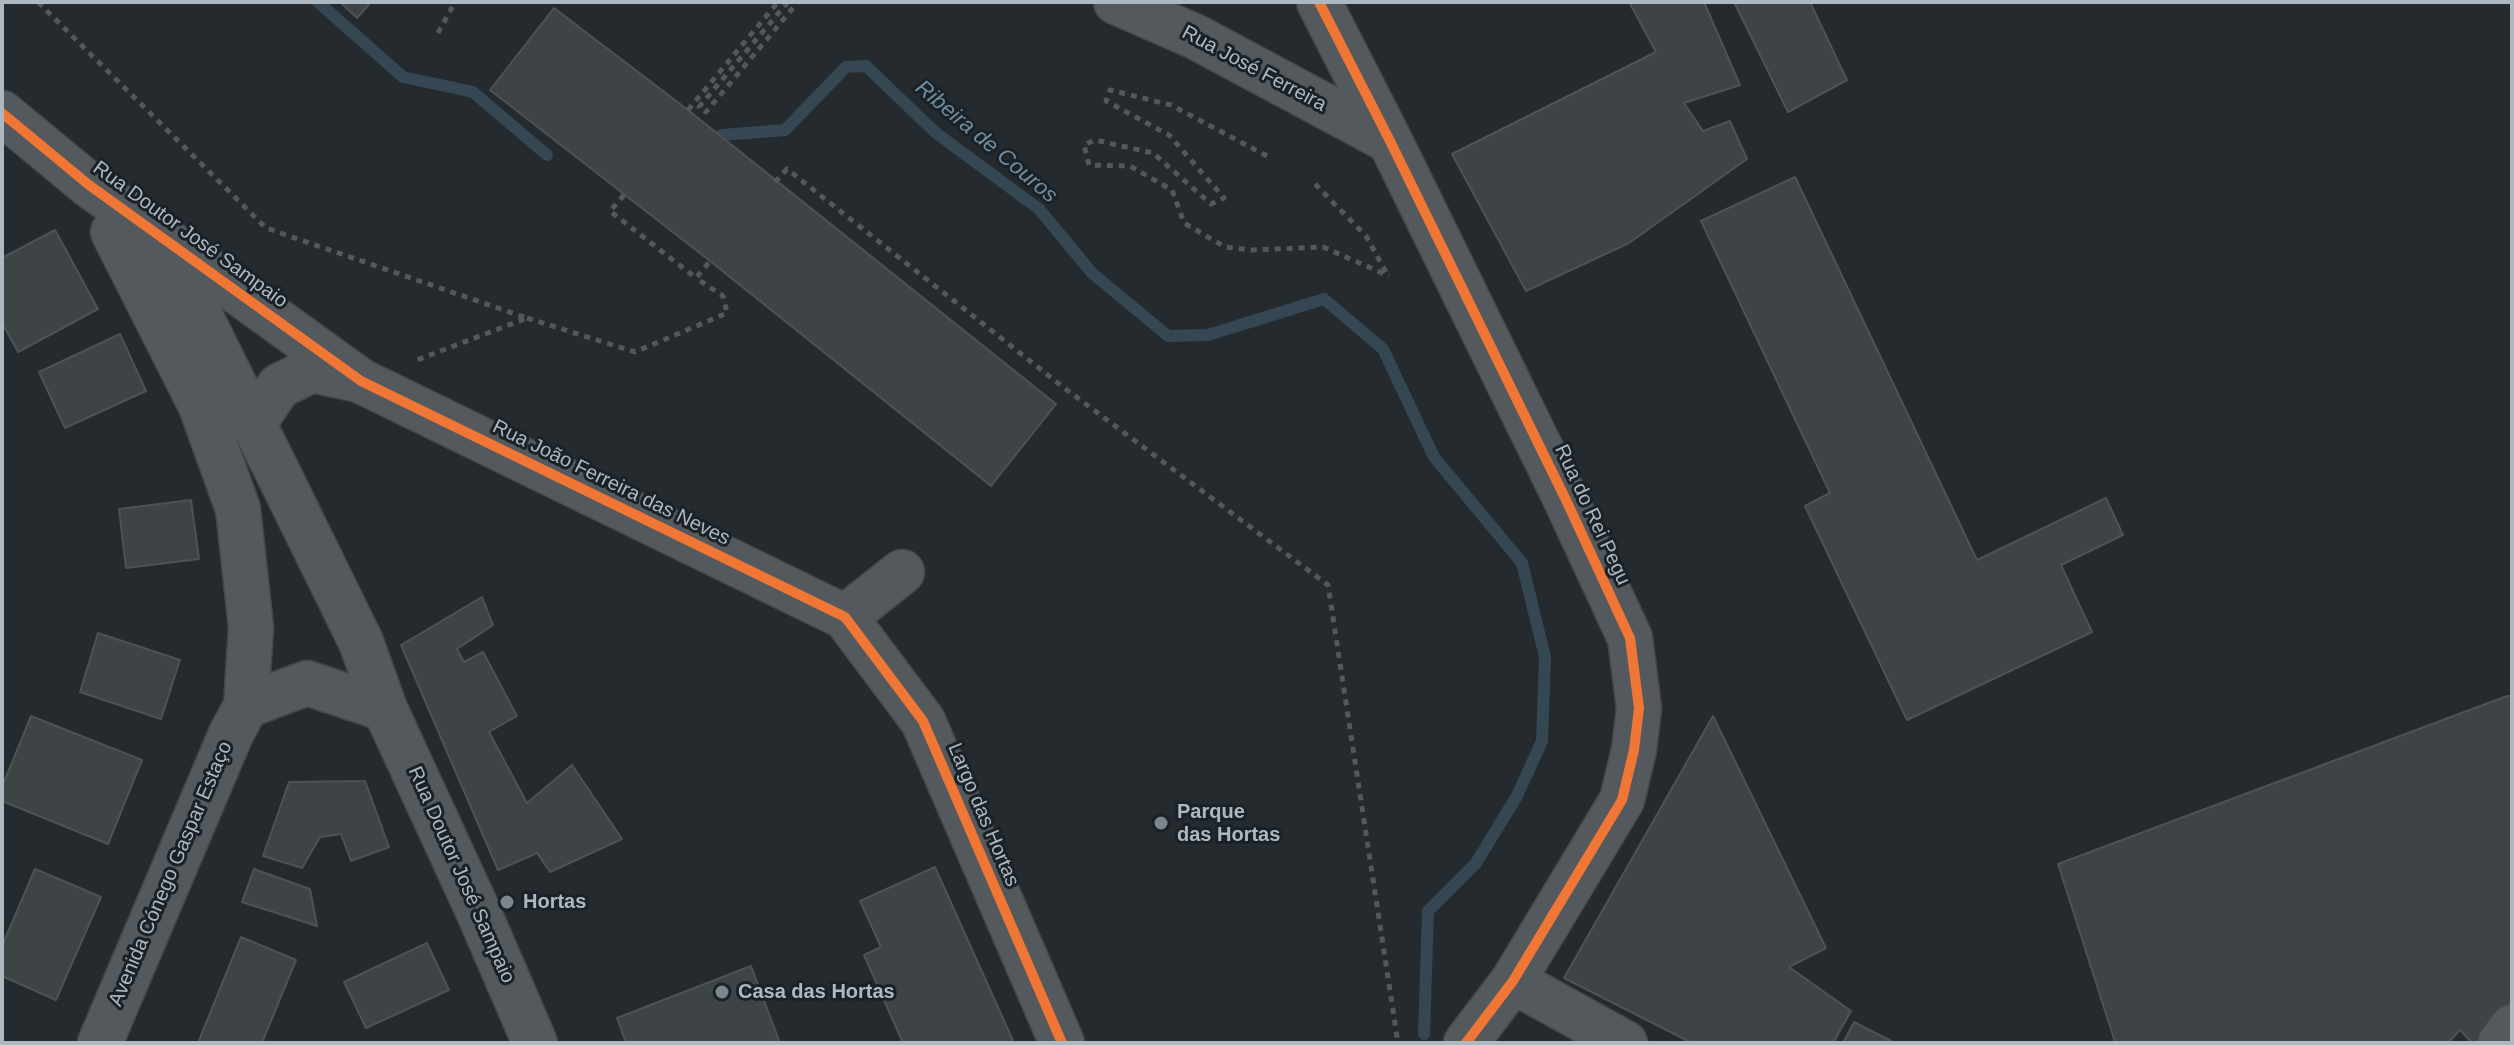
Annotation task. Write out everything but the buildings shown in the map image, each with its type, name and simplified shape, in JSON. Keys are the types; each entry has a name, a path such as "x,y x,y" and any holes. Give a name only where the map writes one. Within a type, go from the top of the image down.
{"street":[{"name":"Rua José Ferreira","path":"1116,2 1196,37 1390,141"},
{"name":"Rua do Rei Pegu","path":"1319,2 1566,500 1630,638 1639,708 1634,750 1622,800 1513,981 1466,1043"},
{"name":"Rua Doutor José Sampaio","path":"5,125 361,381"},
{"name":"Rua Doutor José Sampaio","path":"89,185 188,291 361,642 385,709 535,1043"},
{"name":"Rua Doutor José Sampaio","path":"89,185 201,406 238,509 251,627 246,706"},
{"path":"254,423 279,386 312,370 361,381"},
{"name":"Rua João Ferreira das Neves","path":"361,381 845,617"},
{"path":"845,617 902,572"},
{"name":"Largo das Hortas","path":"845,617 923,721 1062,1043"},
{"path":"246,706 307,683 385,709"},
{"name":"Avenida Cónego Gaspar Estaço","path":"100,1043 231,734 246,706"},
{"path":"1513,981 1625,1043"},
{"path":"2500,1043 2512,1027"}],"path":[{"path":"38,2 266,228 635,352 727,313 723,296 610,211 624,195"},
{"path":"438,33 455,2"},
{"path":"688,110 778,2"},
{"path":"788,2 699,107 706,112 798,2"},
{"path":"1267,156 1171,105 1110,90 1106,101 1169,135 1224,198 1211,204 1153,153 1095,140 1084,145 1089,165 1130,166 1172,190 1184,223 1225,247 1252,250 1323,247 1389,276 1366,236 1315,184"},
{"path":"775,182 787,169 1063,387 1328,585 1398,1043"},
{"path":"696,278 710,261"},
{"path":"413,362 527,318"}],"waterway":[{"name":"Ribeira de Couros","path":"318,2 403,77 473,92 547,155"},
{"name":"Ribeira de Couros","path":"722,135 785,130 846,67 866,66 936,133 1039,209 1092,273 1168,336 1208,335 1324,299 1383,349 1434,457 1522,563 1545,657 1542,741 1517,796 1476,863 1428,911 1424,1034"}],"cycle path":[{"path":"1319,2 1566,500 1630,638 1639,708 1634,750 1622,800 1513,981 1466,1043"},
{"path":"2,113 89,185 361,381 845,617 923,721 1062,1043"}],"place":[{"name":"Parque das Hortas","path":"1161,823"},
{"name":"Hortas","path":"507,902"},
{"name":"Casa das Hortas","path":"722,992"}]}
